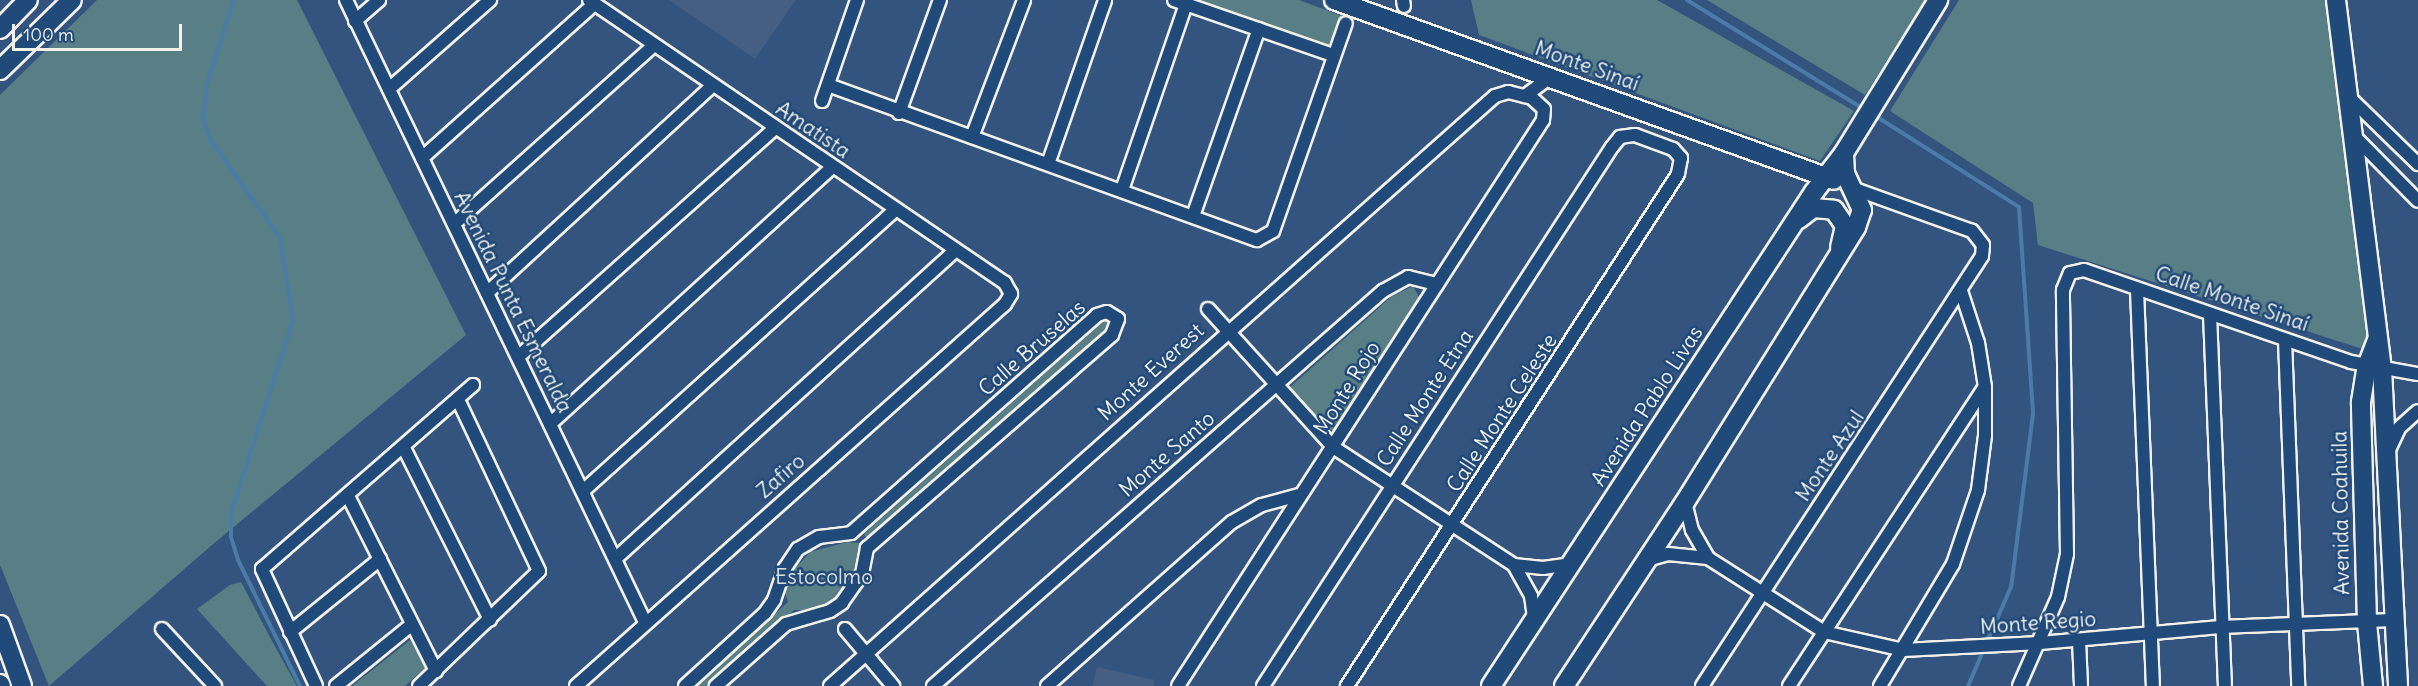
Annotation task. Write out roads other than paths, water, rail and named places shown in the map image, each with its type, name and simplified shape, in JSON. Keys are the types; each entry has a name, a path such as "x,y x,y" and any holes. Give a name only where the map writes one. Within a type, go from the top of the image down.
{"main road":[{"path":"0,28 28,0"},
{"path":"0,70 72,0"},
{"name":"Monte Sinaí","path":"1334,0 1824,176"},
{"name":"Avenida Pablo Livas","path":"1491,686 1824,176 1847,149 1938,0"},
{"name":"Avenida Coahuila","path":"2336,0 2377,340 2375,367 2386,458 2398,686"},
{"path":"1564,686 1685,502 1862,215 1844,171 1847,149"},
{"path":"1824,176 1852,188"},
{"path":"1792,226 1813,208 1834,210 1845,225 1837,258"},
{"name":"Avenida Coahuila","path":"2373,686 2367,622 2361,402 2375,367"},
{"path":"0,625 22,686"}],"street":[{"name":"Avenida Punta Esmeralda","path":"346,0 645,622"},
{"path":"356,21 379,0"},
{"path":"389,89 490,0"},
{"path":"822,101 857,0"},
{"path":"899,113 940,0"},
{"path":"972,137 1024,0"},
{"path":"1048,164 1105,0"},
{"path":"422,158 591,2"},
{"name":"Amatista","path":"591,2 1005,283 1011,294"},
{"path":"1122,190 1180,2 1333,55"},
{"path":"828,85 899,113 1122,190 1257,240 1273,231 1346,23"},
{"path":"1193,216 1258,29"},
{"path":"454,224 654,45"},
{"path":"1526,96 1550,77"},
{"path":"487,293 713,85"},
{"name":"Monte Everest","path":"830,686 1227,331 1503,93 1526,96"},
{"name":"Monte Rojo","path":"1178,686 1299,495 1333,447 1543,120 1544,109 1526,96"},
{"path":"2347,96 2418,164"},
{"path":"518,357 775,128"},
{"name":"Calle Monte Etna","path":"1263,686 1612,147 1624,135 1640,136 1667,146 1681,158"},
{"path":"2353,135 2418,201"},
{"name":"Calle Monte Celeste","path":"1347,686 1678,174 1681,158"},
{"path":"550,424 832,167"},
{"name":"Monte Azul","path":"1702,686 1979,262 1983,244 1977,234 1852,188"},
{"path":"583,491 895,210"},
{"path":"615,559 956,251"},
{"name":"Calle Monte Sinaí","path":"2040,643 2058,597 2069,527 2063,290 2070,273 2084,270 2285,340 2375,367 2418,374"},
{"name":"Monte Santo","path":"933,686 1383,291 1408,277 1437,284"},
{"path":"2137,290 2148,633 2152,686"},
{"path":"1880,686 1953,564 1971,518 1982,463 1985,387 1978,343 1961,291"},
{"name":"Zafiro","path":"576,686 645,622 1005,304 1011,294"},
{"path":"1208,309 1274,386 1333,447 1514,565 1531,596 1534,618"},
{"name":"Calle Bruselas","path":"851,533 1097,315 1107,312 1118,319 1112,336 867,549"},
{"path":"2210,314 2220,627 2225,686"},
{"path":"2285,340 2298,686"},
{"path":"316,686 262,569 404,448 473,385"},
{"path":"1789,686 1985,387"},
{"path":"419,686 535,579 538,563 458,400"},
{"path":"2386,458 2399,428 2418,411"},
{"path":"404,448 490,620"},
{"path":"1047,686 1232,522 1262,506 1299,495"},
{"path":"348,496 436,671"},
{"name":"Monte Regio","path":"1685,502 1692,531 1708,558 1824,632 1903,650 2040,643 2220,627 2393,620"},
{"path":"685,686 765,613 774,600 785,568 798,549 819,537 851,533 867,549 859,580 842,603 830,611 786,624 716,686"},
{"name":"Monte Regio","path":"1647,560 1668,554 1708,558"},
{"path":"291,632 381,559"},
{"path":"1514,565 1543,568 1570,564"},
{"path":"336,686 411,625"},
{"path":"162,629 215,686"},
{"path":"845,629 893,686"},
{"path":"2079,640 2082,686"},
{"path":"2019,686 2040,643"}],"waterway":[{"path":"234,0 207,83 203,120 211,141 280,238 293,320 231,513 231,537 238,560 300,686"},
{"path":"1687,0 1865,110"},
{"path":"1874,115 2019,207 2033,414 2011,587 1987,642"},
{"path":"1968,686 1984,649"}],"park label":[{"name":"Estocolmo","path":"824,577"}]}
